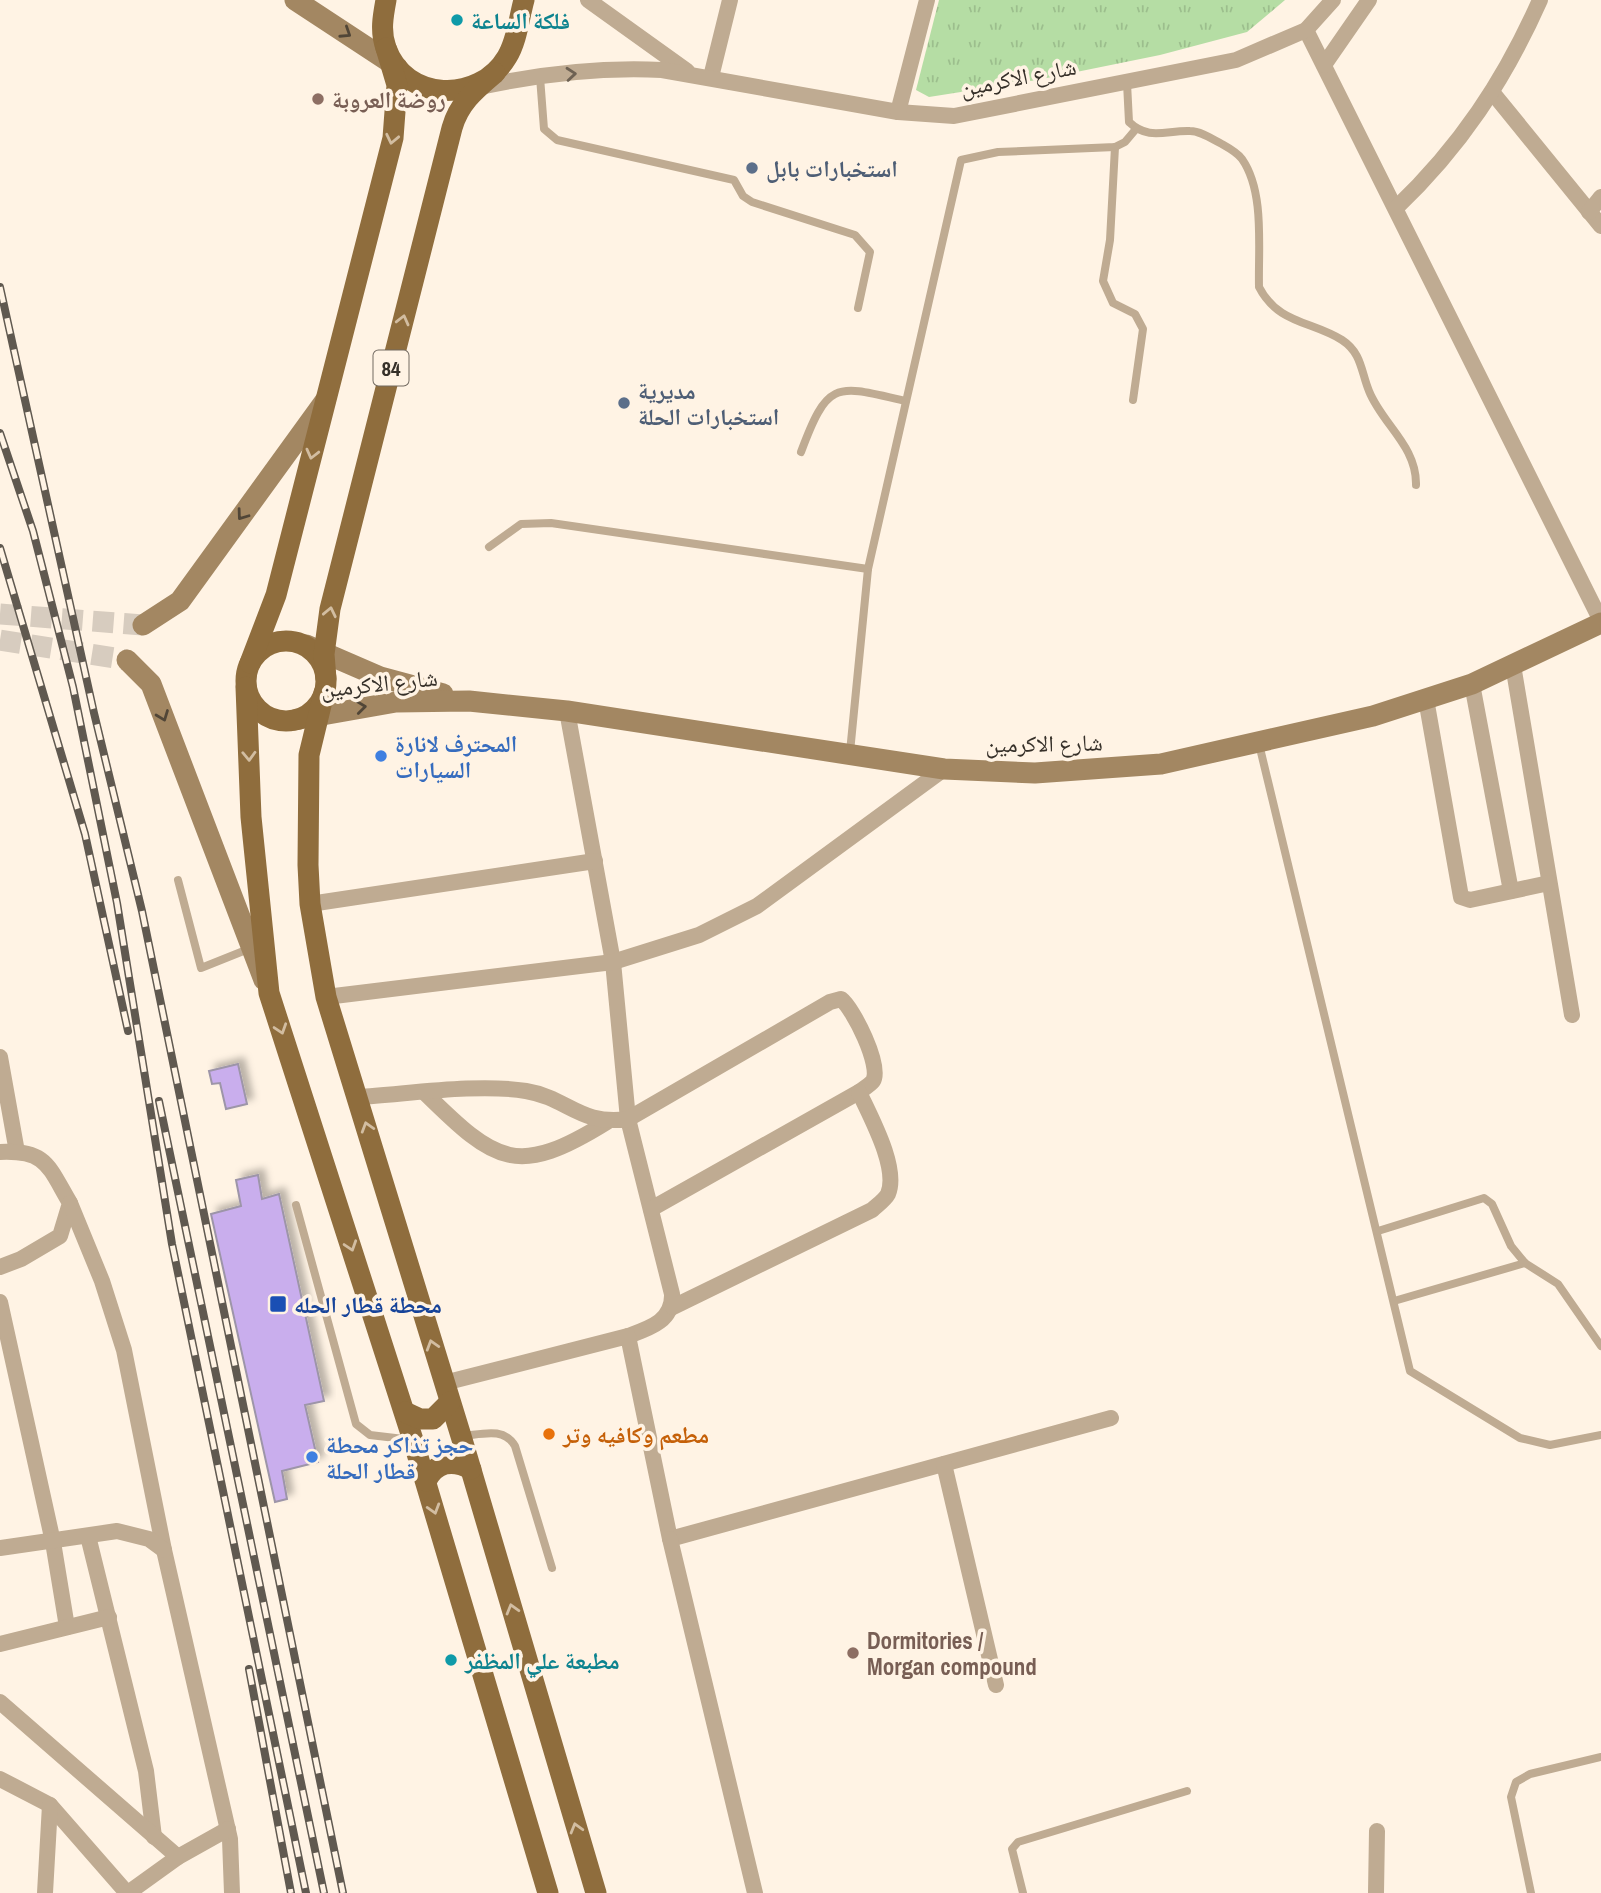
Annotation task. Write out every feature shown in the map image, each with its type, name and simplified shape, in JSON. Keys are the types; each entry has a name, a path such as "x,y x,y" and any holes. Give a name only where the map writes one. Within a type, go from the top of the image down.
{"main road":[{"name":"84","path":"386,0 382,27 397,85 393,138 276,594 250,663 246,687 251,817 269,993 414,1440 548,1893"},
{"name":"84","path":"523,0 508,55 495,73 478,87 457,111 330,609 315,650 325,686 309,755 310,904 326,997 471,1469 596,1893"},
{"path":"391,60 423,86 455,92 476,86 495,73"},
{"path":"250,663 268,645 280,640 315,650"},
{"path":"246,687 250,699 268,717 295,720 318,705 325,686"},
{"path":"404,1412 420,1419 433,1419 446,1409 447,1393"},
{"path":"426,1481 430,1473 444,1464 456,1463 471,1469"}],"street":[{"path":"295,0 391,60"},
{"name":"شارع الاكرمين","path":"588,0 702,76"},
{"path":"702,76 730,0"},
{"path":"898,112 926,0"},
{"name":"شارع الاكرمين","path":"455,92 540,76 629,68 702,76 898,112 954,116 1236,60 1306,30 1333,0"},
{"path":"1324,65 1369,0"},
{"path":"1396,208 1437,169 1492,92 1523,38 1540,0"},
{"path":"1306,30 1601,622"},
{"path":"1492,92 1601,226"},
{"path":"1590,212 1601,197"},
{"path":"143,625 180,601 325,401"},
{"name":"شارع الاكرمين","path":"295,720 396,702 469,701 567,711 850,752 944,769 1035,774 1149,765 1259,744 1373,716 1472,684 1601,622"},
{"name":"شارع الاكرمين","path":"315,650 380,677 469,701"},
{"path":"127,660 151,684 269,993"},
{"path":"1513,665 1572,1015"},
{"path":"1472,684 1511,891"},
{"path":"1426,699 1461,897 1470,901 1549,883"},
{"path":"567,711 613,962 628,1119 673,1307"},
{"path":"326,997 613,962 699,935 757,906 944,769"},
{"path":"310,904 595,861"},
{"path":"358,1097 494,1089 527,1091 557,1101 584,1117 607,1122 628,1119 830,1002 841,999 849,1005 876,1071 873,1081 859,1092 651,1209"},
{"path":"0,1057 17,1152"},
{"path":"447,1393 628,1336 657,1324 673,1307 872,1210 887,1196 890,1180 887,1158 859,1092"},
{"path":"425,1093 475,1140 495,1153 520,1157 572,1144 607,1122"},
{"path":"0,1152 27,1151 46,1163 70,1203 102,1282 124,1350 164,1550 228,1829 232,1893"},
{"path":"0,1267 21,1259 60,1236 70,1203"},
{"path":"0,1302 53,1542 67,1628"},
{"path":"628,1336 670,1539 755,1893"},
{"path":"670,1539 1111,1418"},
{"path":"944,1464 996,1685"},
{"path":"0,1548 117,1531 149,1539 164,1550"},
{"path":"88,1536 146,1771 154,1837"},
{"path":"0,1644 109,1618"},
{"path":"0,1702 178,1857"},
{"path":"0,1779 50,1805 127,1893 178,1857 228,1829"},
{"path":"45,1893 50,1805"},
{"path":"1376,1893 1377,1831"}],"lane":[{"path":"540,76 544,129 557,140 734,180 743,196 752,202 855,235 870,252 858,308"},
{"path":"1127,83 1129,122 1136,129 1151,135 1191,131 1207,136 1241,157 1250,175 1255,198 1259,287 1266,300 1307,327 1342,340 1355,352 1369,392 1403,440 1416,476 1416,485"},
{"path":"850,752 868,569 961,160 998,152 1115,147 1125,142 1136,129"},
{"path":"1115,147 1110,240 1103,281 1113,303 1135,314 1143,329 1133,400"},
{"path":"801,452 813,419 824,402 836,393 851,389 905,401"},
{"path":"489,547 521,524 551,523 868,569"},
{"path":"1259,744 1410,1371 1520,1438 1550,1446 1601,1435"},
{"path":"178,880 201,968 251,948"},
{"path":"1378,1231 1484,1198 1492,1204 1511,1246 1525,1263 1558,1284 1601,1346"},
{"path":"296,1205 356,1424 370,1435 414,1440"},
{"path":"1394,1301 1525,1263"},
{"path":"461,1436 501,1433 509,1436 515,1446 552,1568"},
{"path":"1531,1893 1511,1797 1516,1782 1530,1774 1601,1757"},
{"path":"1023,1893 1012,1849 1018,1842 1188,1791"}],"green space":[{"path":"939,0 1285,0 1247,32 1160,55 1037,80 929,97 916,90"}],"building":[{"path":"238,1064 247,1104 226,1109 220,1083 212,1084 209,1071"},
{"path":"258,1175 262,1199 279,1194 324,1401 305,1405 318,1462 282,1471 287,1499 275,1502 211,1214 241,1206 236,1180"}],"tunnel":[{"path":"0,614 143,625"},
{"path":"0,640 127,660"}],"railway":[{"path":"0,287 94,713 142,911 343,1893"},
{"path":"0,433 33,531 73,687 117,903 172,1244 306,1893"},
{"path":"0,548 85,834 128,1031"},
{"path":"159,1101 324,1893"},
{"path":"249,1669 291,1893"}],"place":[{"name":"فلكة الساعة","path":"457,20"},
{"name":"روضة العروبة","path":"318,99"},
{"name":"استخبارات بابل","path":"752,168"},
{"name":"مديرية استخبارات الحلة","path":"624,403"},
{"name":"المحترف لانارة السيارات","path":"381,756"},
{"name":"محطة قطار الحله","path":"278,1304"},
{"name":"مطعم وكافيه وتر","path":"549,1434"},
{"name":"حجز تذاكر محطة قطار الحلة","path":"312,1457"},
{"name":"Dormitories / Morgan compound","path":"853,1653"},
{"name":"مطبعة علي المظفر","path":"451,1660"}]}
